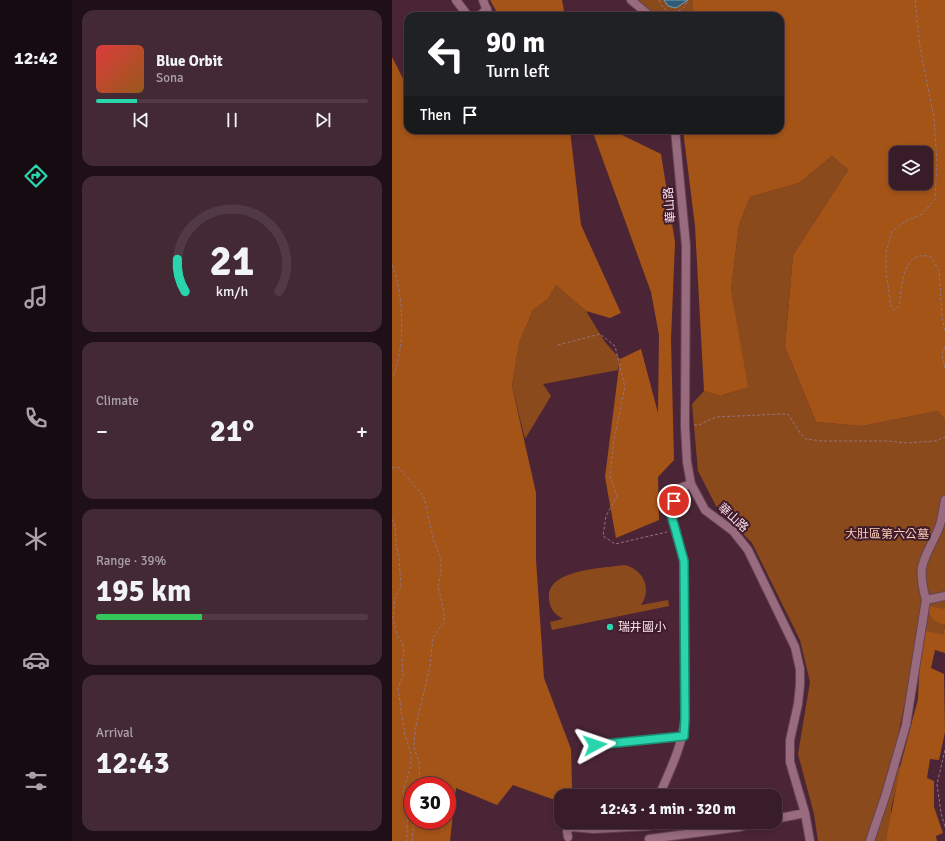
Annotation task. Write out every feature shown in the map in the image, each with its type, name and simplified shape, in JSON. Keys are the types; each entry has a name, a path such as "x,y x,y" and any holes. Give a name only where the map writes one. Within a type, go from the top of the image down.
{"street":[{"path":"456,0 465,12"},
{"path":"483,0 488,12"},
{"path":"631,0 645,12"},
{"name":"華山路","path":"675,134 686,246 685,426 687,462 691,484 705,510 732,531 748,550 795,647 800,669 800,685 798,704 790,740 790,762 805,813 810,841"},
{"path":"662,789 684,736 685,719 684,561 671,514 677,489 691,484"},
{"path":"870,841 889,787 906,725 926,600 922,584 921,568 939,529 945,500"},
{"path":"926,600 945,596"},
{"path":"595,745 684,736"},
{"path":"782,818 805,813"},
{"path":"568,837 567,831 569,829"},
{"path":"650,829 649,840 726,829"}],"path":[{"path":"658,0 663,9 669,12"},
{"path":"679,12 686,6 688,0"},
{"path":"915,0 920,47 934,118 937,163 935,199 922,214 906,221 892,231 886,253 886,272 891,306 894,310 899,306 905,268 913,258 923,254 931,257 939,271 942,317 945,330"},
{"path":"392,265 398,278 401,351 398,367 392,378"},
{"path":"558,345 600,334 615,346 626,387 614,439 610,478 617,496 606,516 603,536 615,544 675,530"},
{"path":"945,346 942,354 945,369"},
{"path":"685,426 699,425 716,417 788,414 800,433 806,439 822,441 888,441 906,443 935,441 945,437"},
{"path":"392,468 398,467 424,497 434,542 441,558 441,571 438,586 444,612 444,622 433,637 430,666 415,730 414,747 419,763 420,777"},
{"path":"392,519 395,525 401,587 395,598 393,619 396,635 403,644 404,651 402,663 403,676 398,688 404,735 411,754 411,765 403,791 407,810 407,841"},
{"path":"945,750 937,784 941,813 945,827"},
{"path":"412,841 413,829"}],"green space":[{"path":"636,0 693,0 694,10 689,12 650,12"},
{"name":"大肚區第六公墓","path":"832,156 848,170 793,255 785,347 816,422 862,426 938,411 945,420 945,624 943,636 928,631 904,706 893,761 900,767 900,772 891,809 891,824 886,841 818,841 814,814 798,754 810,682 800,640 752,543 716,506 698,471 692,404 704,391 722,396 747,387 731,289 739,225 750,197 799,183"},
{"path":"556,285 586,311 605,342 620,359 618,370 543,384 551,396 525,439 512,386 519,343 533,310 548,299"},
{"path":"625,565 632,567 637,571 644,581 646,593 641,605 668,600 669,606 552,630 550,622 563,619 553,610 549,601 551,588 558,581 567,575 579,572"}],"shaded area":[{"path":"490,0 562,0 564,12 497,12"},
{"path":"693,0 945,0 945,420 938,411 862,426 816,422 785,347 793,255 848,170 832,156 799,183 750,197 739,225 731,289 748,387 721,396 704,391 695,226 684,134 784,134 784,12 689,12 693,10"},
{"path":"392,57 404,80 404,134 570,134 581,225 621,313 610,318 586,311 556,285 548,299 533,310 519,343 512,386 536,493 536,560 544,678 571,749 572,787 571,789 554,789 554,800 513,785 497,805 456,788 456,777 404,777 404,829 451,829 450,841 392,841"},
{"path":"593,134 620,134 661,154 675,242 671,340 674,460 658,477 659,520 616,538 605,477 620,359 641,349 658,413 659,335 651,292"},
{"path":"926,606 945,609 945,625 933,620"},
{"path":"945,625 945,653 935,650 931,668 944,674 945,732 939,760 930,759 927,778 934,781 934,807 943,833 936,836 937,841 886,841 900,767 918,699 921,632 928,631 943,635"}],"building":[{"path":"664,0 688,0 676,8 668,6"}],"place":[{"name":"瑞井國小","path":"610,627"}],"route":[{"path":"595,745 684,736 684,561 671,514 674,501"}]}
